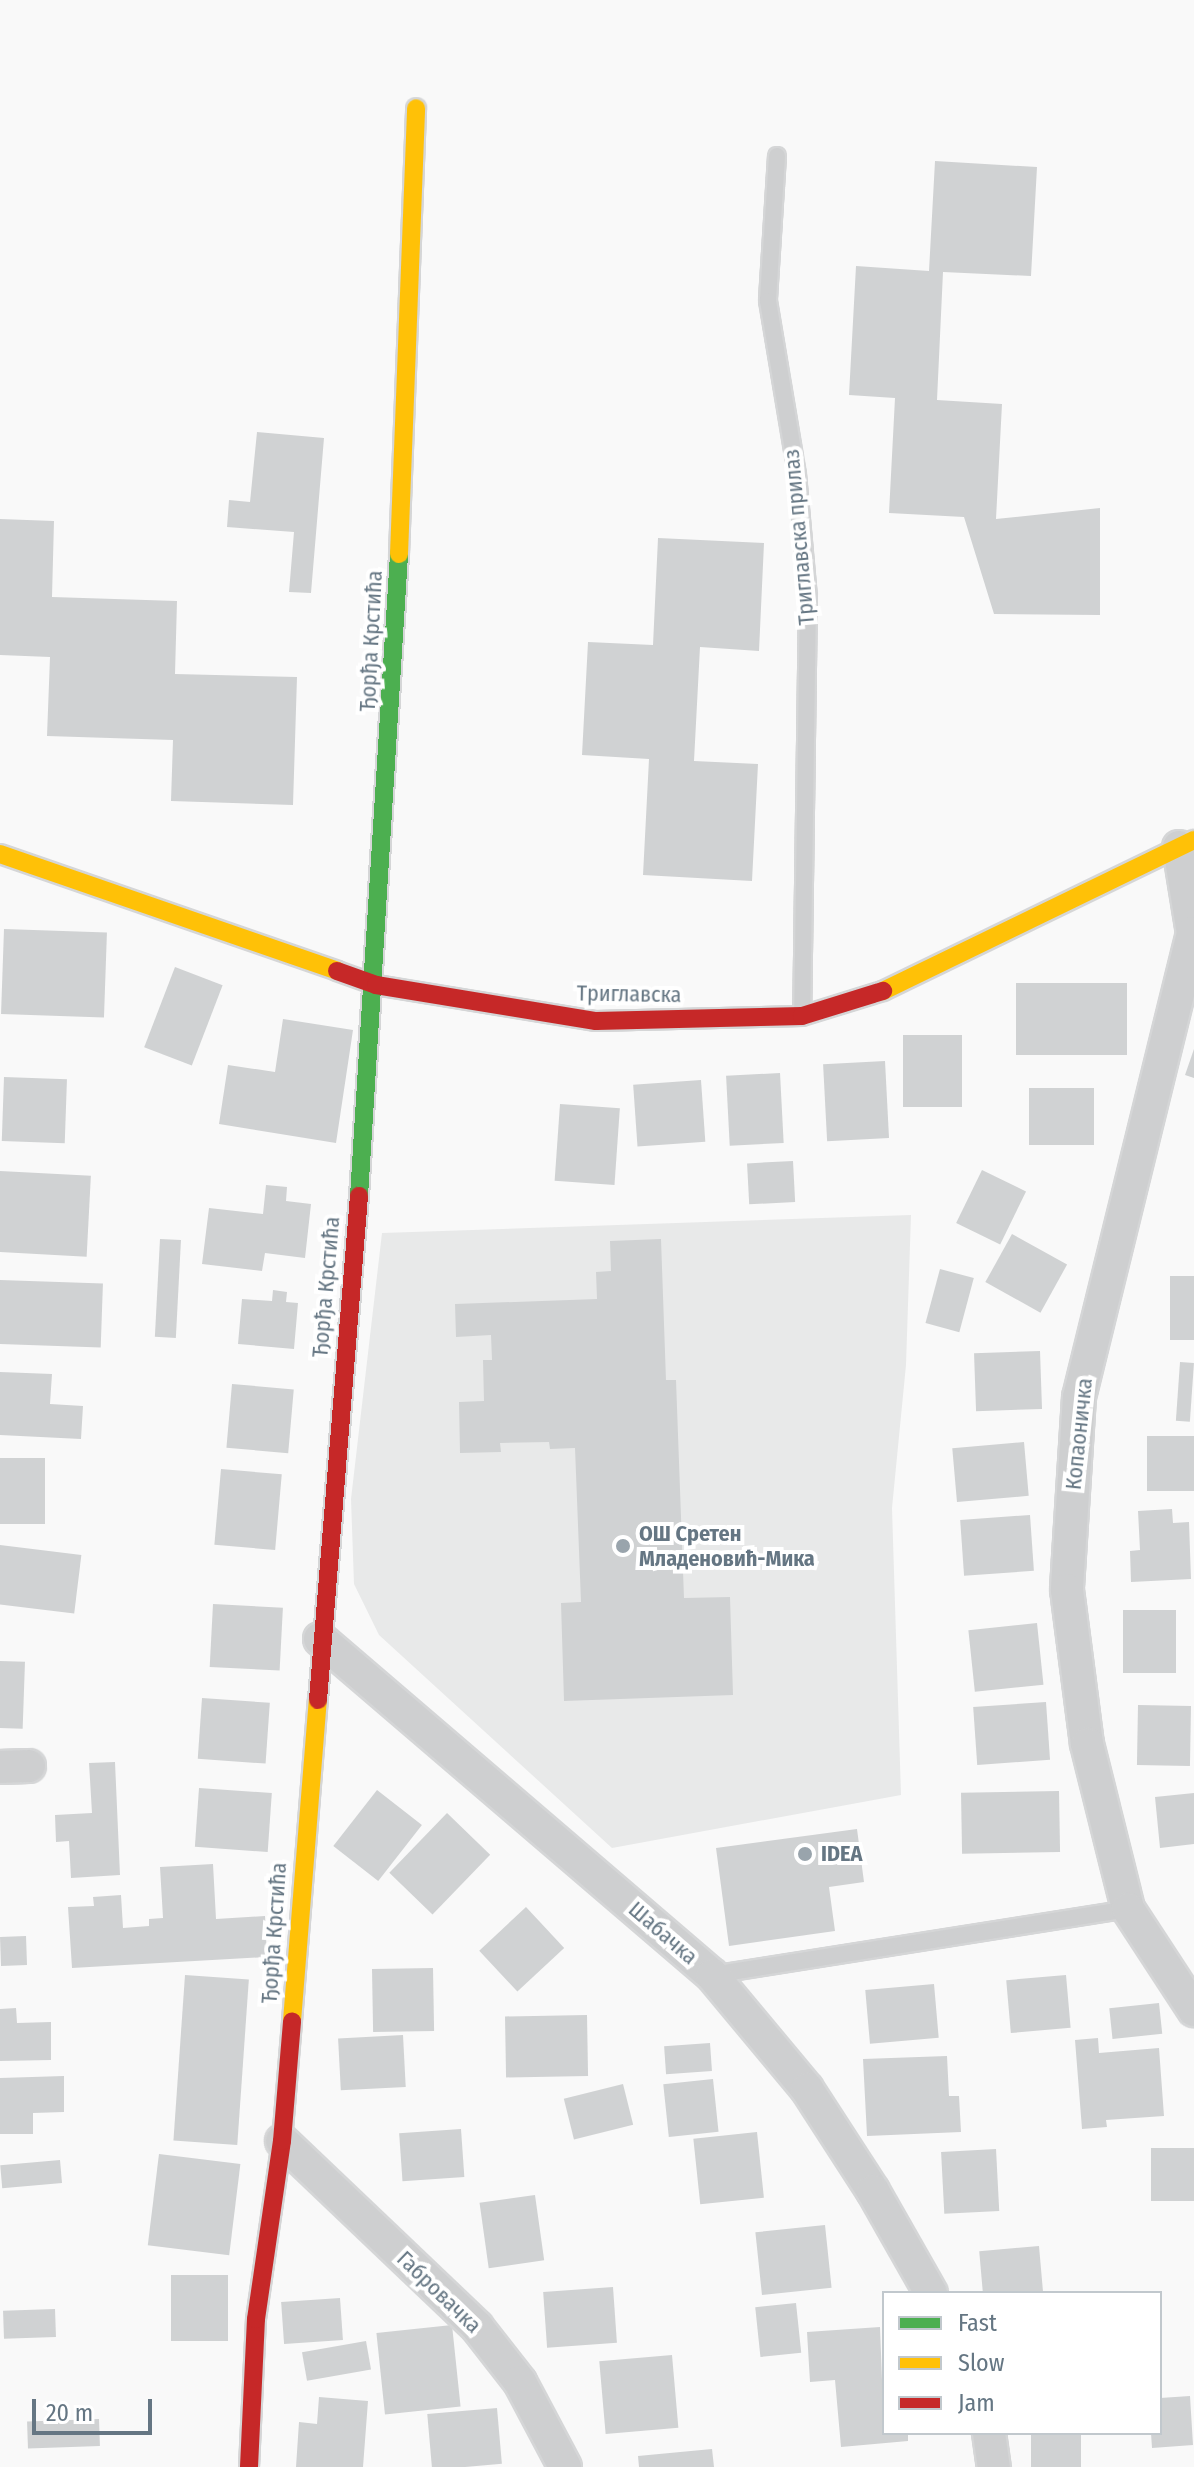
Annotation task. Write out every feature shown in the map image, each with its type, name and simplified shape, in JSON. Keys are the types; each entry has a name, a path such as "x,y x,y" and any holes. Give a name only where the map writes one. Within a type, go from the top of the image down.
{"street":[{"name":"Ђорђа Крстића","path":"249,2467 256,2319 282,2141 320,1639 376,985 408,388 416,108"},
{"name":"Триглавска","path":"0,854 376,985 596,1021 802,1016 903,985 1187,844"},
{"name":"Копаоничка","path":"1187,844 1193,933 1079,1397 1067,1590 1087,1744 1128,1909 1194,2010"},
{"name":"Шабачка","path":"320,1639 712,1975 807,2089 873,2191 930,2291"},
{"name":"Габровачка","path":"282,2141 477,2327 520,2382 565,2467"},
{"path":"989,2435 994,2467"}],"lane":[{"name":"Триглавска прилаз","path":"777,156 768,301 797,474 808,597 802,1016"},
{"path":"712,1975 1128,1909"}],"shaded area":[{"name":"ОШ Сретен Младеновић-Мика","path":"911,1215 906,1365 892,1508 901,1795 612,1848 379,1635 354,1584 351,1499 382,1233"}],"building":[{"path":"935,161 1037,167 1031,276 943,272 937,400 1002,404 996,519 1100,508 1100,615 994,614 964,517 889,513 895,398 849,395 856,266 929,271"},
{"path":"257,432 324,438 311,593 289,592 294,532 227,527 229,500 250,502"},
{"path":"0,519 54,521 52,597 177,601 175,674 297,677 293,805 171,801 173,740 47,736 50,657 0,655"},
{"path":"658,538 764,543 759,651 700,647 694,761 758,764 752,881 643,875 649,759 582,755 588,642 653,645"},
{"path":"4,929 107,933 104,1018 1,1014"},
{"path":"175,967 223,985 192,1066 144,1047"},
{"path":"1016,983 1127,983 1127,1055 1016,1055"},
{"path":"283,1019 353,1030 336,1143 219,1124 228,1065 275,1072"},
{"path":"903,1035 962,1035 962,1107 903,1107"},
{"path":"1194,1049 1194,1078 1185,1075"},
{"path":"885,1061 889,1138 827,1141 823,1064"},
{"path":"780,1073 784,1143 730,1146 726,1076"},
{"path":"4,1077 67,1079 65,1143 2,1141"},
{"path":"701,1080 705,1142 637,1147 633,1085"},
{"path":"1029,1088 1094,1088 1094,1145 1029,1145"},
{"path":"560,1104 620,1108 614,1185 555,1181"},
{"path":"793,1161 795,1202 749,1204 747,1163"},
{"path":"982,1170 1026,1191 1000,1245 956,1223"},
{"path":"0,1171 91,1176 87,1257 0,1252"},
{"path":"266,1185 287,1187 286,1201 311,1204 305,1258 265,1253 262,1271 202,1264 209,1208 263,1214"},
{"path":"1012,1234 1067,1265 1040,1313 985,1282"},
{"path":"160,1239 181,1240 176,1338 155,1337"},
{"path":"661,1239 666,1380 676,1380 684,1598 730,1597 733,1695 564,1701 561,1603 581,1602 575,1448 550,1449 549,1442 500,1443 501,1452 460,1453 459,1402 484,1401 483,1360 492,1360 491,1335 456,1337 455,1304 597,1299 596,1272 611,1271 610,1241"},
{"path":"940,1269 974,1278 959,1332 926,1323"},
{"path":"1170,1276 1194,1276 1194,1340 1170,1340"},
{"path":"0,1280 103,1284 101,1348 0,1344"},
{"path":"273,1290 287,1292 286,1302 298,1303 294,1349 238,1344 242,1299 272,1301"},
{"path":"1040,1351 1042,1409 976,1411 974,1353"},
{"path":"1180,1362 1194,1363 1190,1422 1176,1421"},
{"path":"0,1372 52,1374 50,1404 83,1406 81,1439 0,1435"},
{"path":"232,1384 294,1389 288,1453 226,1448"},
{"path":"1147,1436 1194,1436 1194,1491 1147,1491"},
{"path":"1024,1442 1029,1496 957,1502 952,1448"},
{"path":"0,1458 45,1458 45,1524 0,1524"},
{"path":"221,1469 282,1474 275,1550 214,1545"},
{"path":"1172,1509 1173,1523 1189,1522 1191,1579 1131,1582 1130,1551 1140,1550 1138,1511"},
{"path":"1030,1515 1034,1571 964,1576 960,1520"},
{"path":"0,1545 81,1555 74,1614 0,1604"},
{"path":"213,1604 283,1608 280,1671 210,1667"},
{"path":"1123,1610 1176,1610 1176,1673 1123,1673"},
{"path":"1037,1623 1043,1685 975,1692 968,1630"},
{"path":"0,1661 25,1662 23,1729 0,1728"},
{"path":"202,1698 270,1703 266,1764 198,1759"},
{"path":"1046,1702 1050,1760 977,1765 973,1707"},
{"path":"1138,1705 1191,1706 1190,1766 1137,1765"},
{"path":"115,1762 120,1875 71,1878 69,1841 56,1842 55,1815 92,1813 89,1763"},
{"path":"199,1788 272,1793 268,1852 195,1847"},
{"path":"377,1790 422,1825 378,1881 333,1846"},
{"path":"1059,1791 1060,1852 962,1854 961,1793"},
{"path":"1194,1793 1194,1844 1160,1848 1155,1797"},
{"path":"447,1813 490,1855 433,1914 389,1873"},
{"path":"857,1829 864,1882 829,1887 835,1931 729,1946 716,1848"},
{"path":"213,1864 216,1919 265,1916 267,1957 72,1968 68,1907 94,1906 93,1897 121,1895 123,1928 149,1926 149,1919 163,1918 160,1867"},
{"path":"526,1907 564,1948 517,1992 479,1951"},
{"path":"26,1936 27,1965 1,1966 0,1937"},
{"path":"433,1968 434,2031 373,2032 372,1969"},
{"path":"185,1975 249,1979 237,2145 173,2141"},
{"path":"1066,1975 1071,2028 1011,2033 1006,1980"},
{"path":"934,1984 939,2038 870,2044 865,1990"},
{"path":"1159,2003 1162,2034 1113,2039 1109,2008"},
{"path":"16,2008 17,2023 51,2022 51,2060 0,2061 0,2009"},
{"path":"587,2015 588,2076 506,2077 505,2016"},
{"path":"403,2035 406,2087 341,2090 338,2038"},
{"path":"1098,2038 1099,2053 1159,2048 1164,2116 1106,2120 1107,2127 1082,2129 1075,2040"},
{"path":"710,2043 712,2071 666,2074 664,2046"},
{"path":"947,2056 949,2096 959,2096 961,2132 867,2136 863,2059"},
{"path":"64,2076 64,2112 33,2113 33,2134 0,2134 0,2078"},
{"path":"713,2079 719,2132 669,2137 663,2084"},
{"path":"623,2084 633,2125 574,2140 564,2099"},
{"path":"461,2129 464,2177 402,2181 399,2133"},
{"path":"757,2132 764,2198 700,2204 693,2139"},
{"path":"1151,2148 1194,2148 1194,2201 1151,2201"},
{"path":"996,2149 999,2211 944,2214 941,2152"},
{"path":"159,2154 240,2164 229,2255 148,2245"},
{"path":"60,2160 62,2183 2,2188 0,2165"},
{"path":"535,2195 544,2260 489,2268 480,2203"},
{"path":"825,2225 832,2288 762,2295 755,2232"},
{"path":"1039,2246 1043,2291 983,2291 979,2251"},
{"path":"171,2275 228,2275 228,2341 171,2341"},
{"path":"613,2287 617,2343 547,2348 543,2292"},
{"path":"340,2298 343,2340 284,2344 281,2302"},
{"path":"796,2303 801,2353 760,2357 755,2307"},
{"path":"55,2309 56,2337 4,2339 3,2311"},
{"path":"452,2325 461,2407 385,2414 376,2333"},
{"path":"880,2327 882,2435 908,2435 908,2441 841,2447 835,2380 810,2382 807,2332"},
{"path":"366,2341 371,2370 307,2381 302,2352"},
{"path":"672,2355 678,2428 606,2434 599,2361"},
{"path":"1190,2396 1193,2445 1152,2448 1151,2435 1162,2435 1162,2398"},
{"path":"319,2397 368,2401 363,2467 296,2467 299,2422 317,2424"},
{"path":"497,2408 502,2464 432,2467 427,2414"},
{"path":"99,2419 100,2446 28,2448 27,2422"},
{"path":"1031,2435 1081,2435 1081,2467 1031,2467"},
{"path":"712,2449 714,2467 639,2467 638,2456"}],"traffic: fast":[{"path":"359,1196 399,554"}],"traffic: slow":[{"path":"399,554 416,108"},
{"path":"883,991 1194,840"},
{"path":"0,854 337,971"},
{"path":"292,2021 318,1700"}],"traffic: jam":[{"path":"337,971 376,985 596,1021 802,1016 883,991"},
{"path":"318,1700 359,1196"},
{"path":"249,2467 256,2319 282,2141 292,2021"}],"place":[{"name":"ОШ Сретен Младеновић-Мика","path":"623,1546"},
{"name":"IDEA","path":"805,1854"}]}
